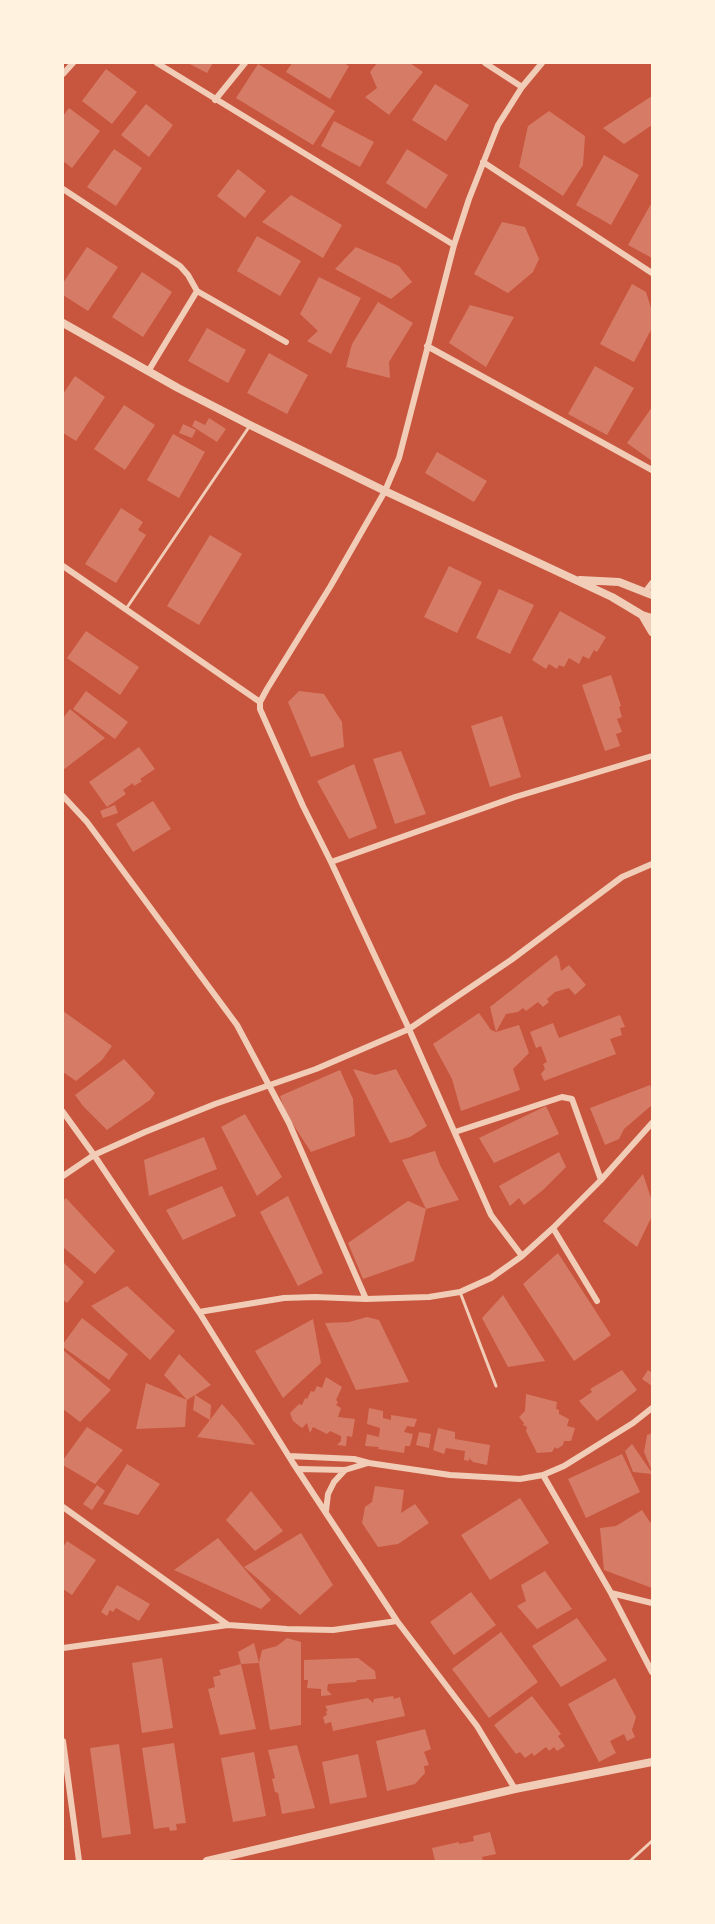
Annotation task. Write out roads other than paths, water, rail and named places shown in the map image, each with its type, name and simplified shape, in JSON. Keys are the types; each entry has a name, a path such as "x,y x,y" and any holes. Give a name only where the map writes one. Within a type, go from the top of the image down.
{"street":[{"path":"63,74 74,63"},
{"path":"157,63 454,245"},
{"path":"215,100 245,63"},
{"path":"485,63 522,87"},
{"path":"522,1256 491,1215 409,1029 303,806 260,709 260,702 385,492 399,458 454,245 483,162 498,125 522,87 542,63"},
{"path":"483,162 652,273"},
{"path":"63,189 180,266 197,291 286,342"},
{"path":"149,370 197,291"},
{"path":"63,323 178,388 250,425 385,492 574,579 652,618"},
{"path":"427,346 652,470"},
{"path":"63,566 260,702"},
{"path":"574,579 619,582 648,594 652,583"},
{"path":"642,615 652,632"},
{"path":"331,862 515,797 652,756"},
{"path":"63,796 87,822 237,1025 289,1123 366,1299"},
{"path":"63,1176 94,1155 215,1104 353,1054 409,1029 511,960 622,877 652,864"},
{"path":"455,1132 562,1097 572,1099 601,1180"},
{"path":"63,1112 199,1312 289,1456 398,1621 477,1726 515,1790"},
{"path":"199,1312 284,1298 429,1297 460,1292 491,1278 522,1256 601,1180 652,1124"},
{"path":"553,1228 597,1301"},
{"path":"289,1456 354,1459 450,1475 520,1479 543,1475 564,1466 652,1407"},
{"path":"299,1469 345,1470 369,1463"},
{"path":"326,1512 328,1494 334,1482 345,1470"},
{"path":"543,1475 611,1593 652,1672"},
{"path":"63,1507 228,1625"},
{"path":"611,1593 652,1603"},
{"path":"63,1648 228,1625 333,1630 398,1621"},
{"path":"63,1741 79,1861"},
{"path":"207,1861 515,1790 652,1762"}],"lane":[{"path":"126,609 250,425"},
{"path":"460,1292 496,1386"},
{"path":"630,1861 652,1841"}]}
